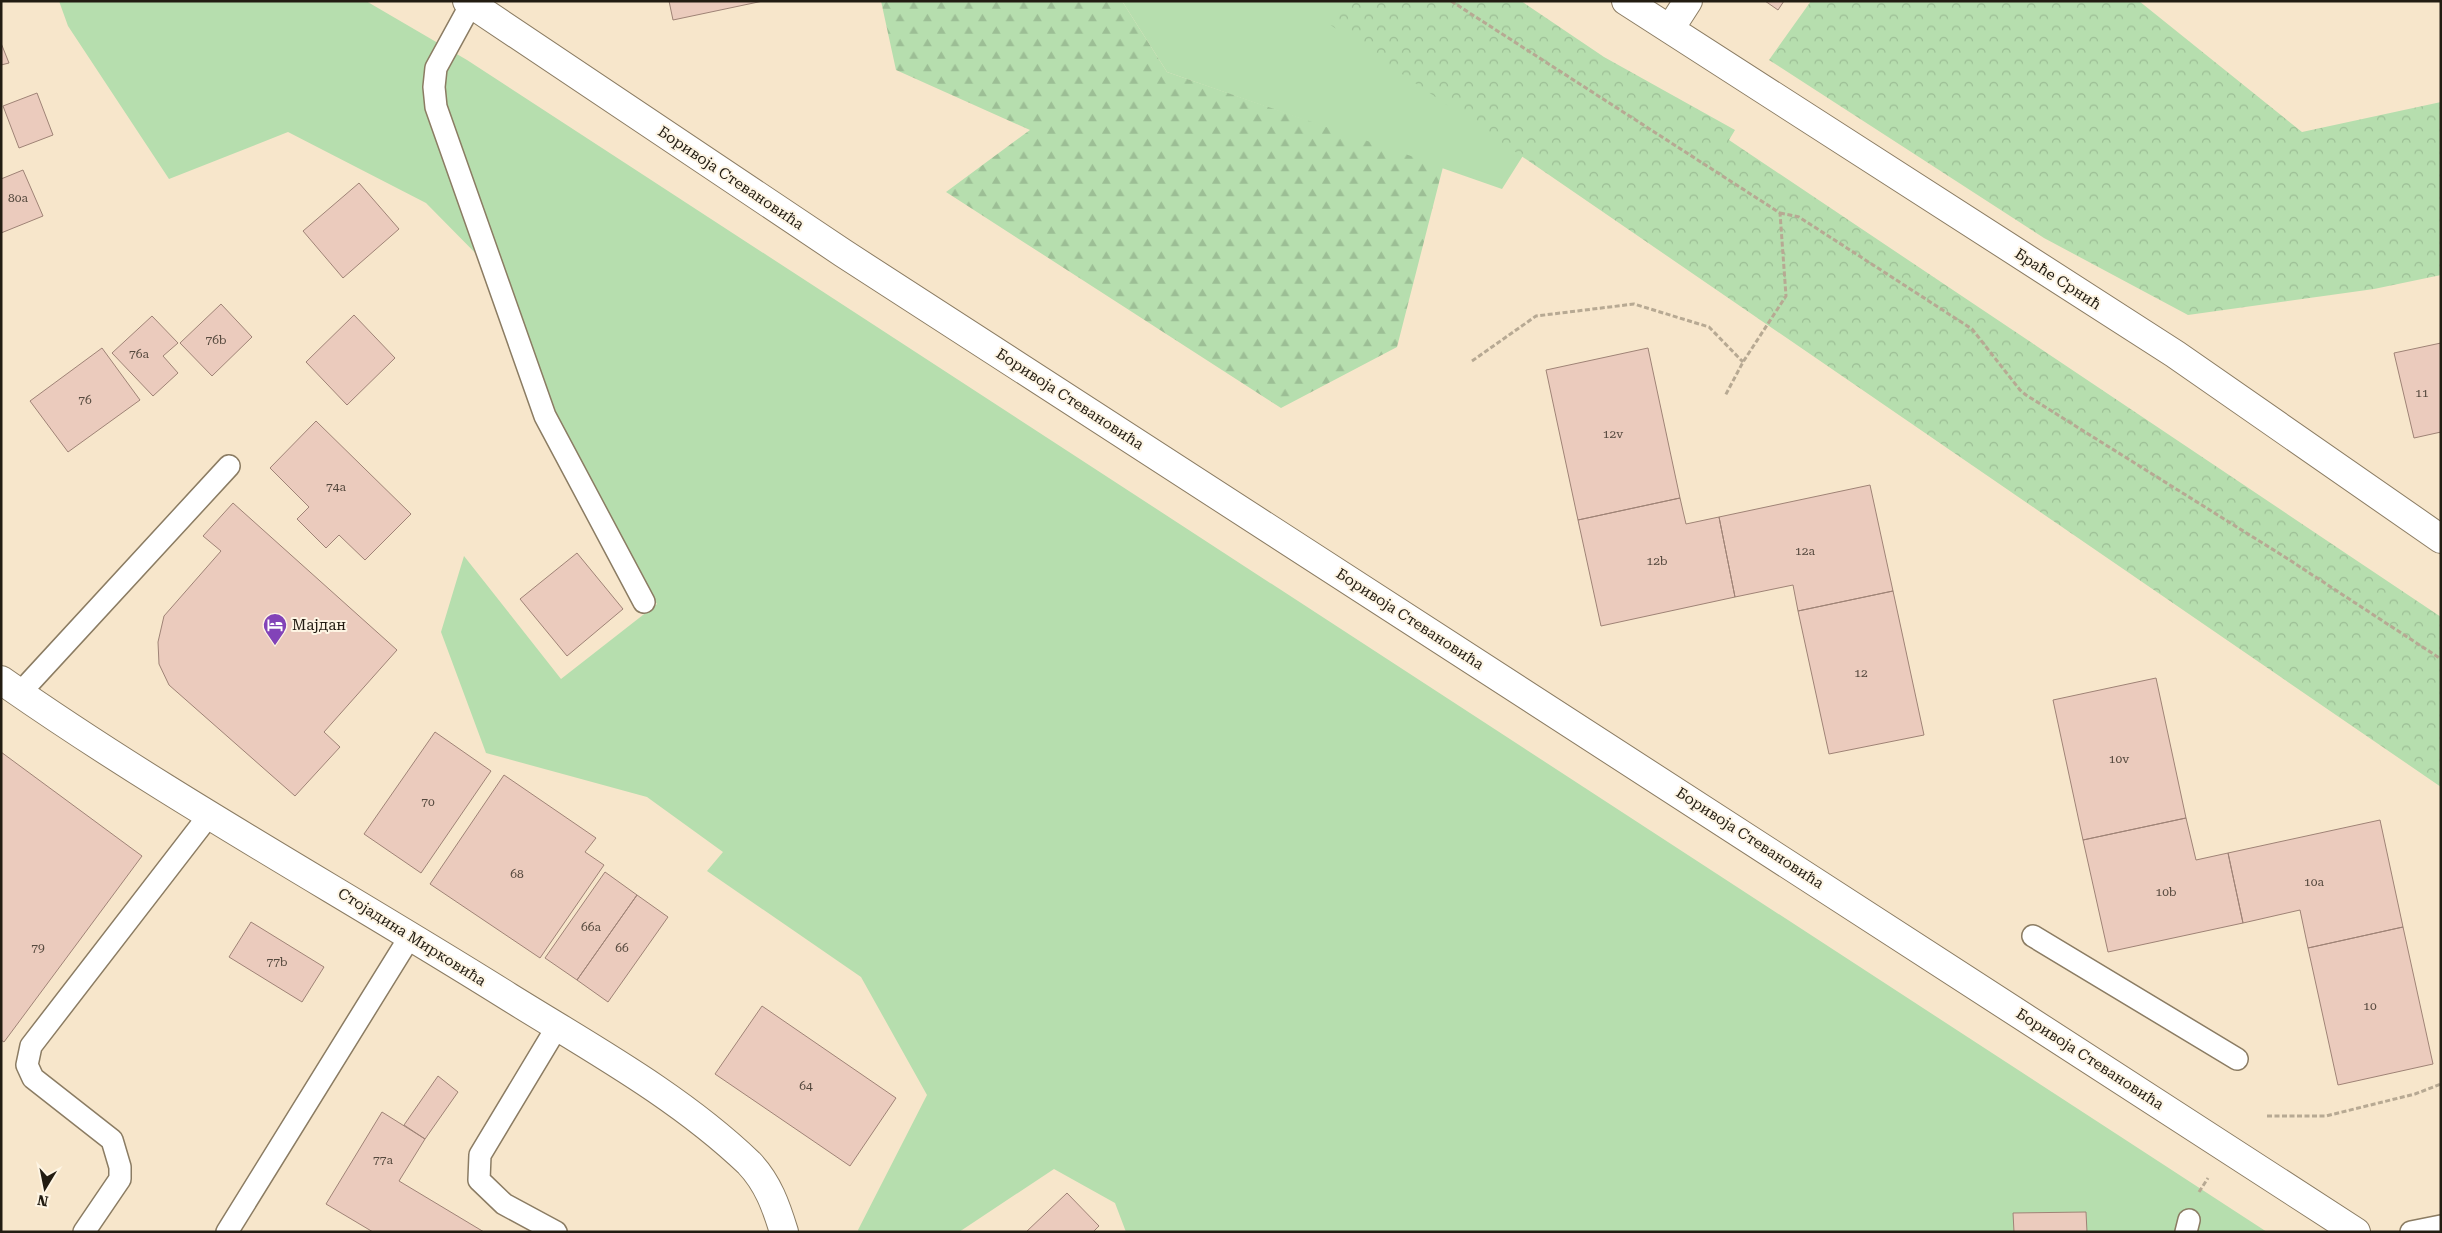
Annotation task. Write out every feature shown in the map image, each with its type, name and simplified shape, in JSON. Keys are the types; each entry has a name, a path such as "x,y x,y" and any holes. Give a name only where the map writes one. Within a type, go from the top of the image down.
{"street":[{"name":"Браће Срнић","path":"1626,1 2175,354 2441,539"},
{"path":"1670,29 1688,1"},
{"name":"Боривоја Стевановића","path":"469,3 843,253 2356,1232"},
{"name":"Стојадина Мирковића","path":"10,686 147,778 411,935 623,1068 703,1123 750,1165 774,1200 784,1232"}],"lane":[{"path":"469,3 436,68 434,87 436,107 545,416 644,602"},
{"path":"10,686 229,466"},
{"path":"84,1232 120,1179 118,1153 112,1140 34,1078 27,1065 30,1046 210,814"},
{"path":"227,1232 411,935"},
{"path":"2033,936 2237,1059"},
{"path":"556,1232 504,1204 480,1180 480,1155 557,1027"},
{"path":"2411,1232 2441,1226"}],"path":[{"path":"1451,1 1780,213 1798,217 1972,329 2026,395 2288,559 2441,659"},
{"path":"1724,396 1743,362 1786,296 1780,213"},
{"path":"1472,361 1536,316 1634,304 1709,327 1743,362"},
{"path":"2266,1116 2326,1116 2415,1094 2441,1084"}],"green space":[{"path":"59,1 366,1 467,60 2267,1232 1126,1232 1115,1203 1054,1169 959,1232 859,1232 858,1230 927,1095 861,977 707,871 723,852 647,797 486,753 441,632 464,556 561,679 657,604 545,416 495,273 426,203 288,132 169,179 68,26"},
{"path":"881,1 1122,1 1167,72 1443,167 1397,347 1281,408 946,192 1030,130 896,70"},
{"path":"1122,1 1384,1 1552,110 1502,189 1167,72"},
{"path":"1353,1 1521,1 1604,57 1735,130 1729,140 2441,617 2441,787 1329,24"},
{"path":"1811,1 2139,1 2302,132 2441,102 2441,275 2374,289 2188,315 2044,238 1769,60"}],"building":[{"path":"669,1 763,1 673,20"},
{"path":"1765,1 1784,1 1778,10"},
{"path":"1,43 9,63 1,65"},
{"path":"37,93 53,135 19,148 3,106"},
{"path":"23,170 43,216 1,233 1,179"},
{"path":"359,183 399,229 343,278 303,231"},
{"path":"221,304 252,337 212,376 180,343"},
{"path":"354,315 395,358 347,405 306,362"},
{"path":"152,316 178,343 163,356 178,373 153,396 112,353"},
{"path":"2441,343 2441,432 2414,438 2394,353"},
{"path":"102,348 140,400 68,452 30,401"},
{"path":"1648,348 1680,498 1578,520 1546,370"},
{"path":"316,421 411,514 365,560 339,535 326,548 297,519 309,507 270,468"},
{"path":"1870,485 1893,591 1798,611 1793,585 1735,597 1719,517"},
{"path":"1680,498 1686,524 1719,517 1735,597 1601,626 1578,520"},
{"name":"Мајдан","path":"233,503 397,650 324,732 340,747 295,796 169,685 159,664 158,642 164,616 221,551 203,536"},
{"path":"577,553 623,609 567,656 520,599"},
{"path":"1893,591 1924,735 1829,754 1798,611"},
{"path":"2156,678 2186,818 2083,840 2053,700"},
{"path":"435,732 491,771 421,873 364,834"},
{"path":"1,752 142,856 4,1042 1,1040"},
{"path":"504,775 596,838 585,852 604,865 540,958 430,884"},
{"path":"2186,818 2196,860 2228,853 2243,923 2108,952 2083,840"},
{"path":"2380,820 2403,927 2308,948 2300,910 2243,923 2228,853"},
{"path":"605,872 637,895 577,980 545,958"},
{"path":"637,895 668,917 608,1002 577,980"},
{"path":"251,922 324,967 302,1002 229,957"},
{"path":"2403,927 2433,1064 2338,1085 2308,948"},
{"path":"762,1006 896,1098 850,1166 715,1074"},
{"path":"438,1076 458,1092 425,1139 404,1125"},
{"path":"382,1112 425,1139 399,1181 484,1232 373,1232 326,1204"},
{"path":"1067,1193 1099,1226 1093,1232 1026,1232"},
{"path":"2086,1212 2087,1232 2014,1232 2013,1213"}],"place":[{"name":"Мајдан","path":"275,646"}]}
